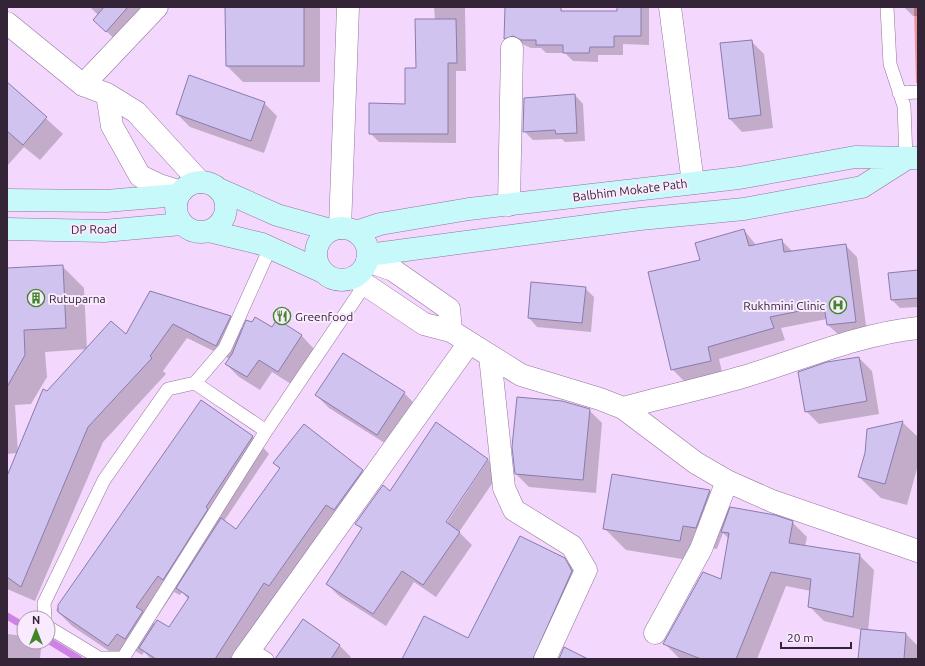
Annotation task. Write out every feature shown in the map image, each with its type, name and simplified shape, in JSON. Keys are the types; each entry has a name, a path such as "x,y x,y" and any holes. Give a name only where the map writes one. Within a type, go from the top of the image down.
{"main road":[{"name":"Balbhim Mokate Path","path":"342,230 509,205 739,178 855,157 912,159"},
{"path":"364,269 367,246 362,238 342,230 277,215 221,190 213,184 193,182 184,187 180,193 176,204 176,214 181,224 194,231 209,231 262,244 338,280 346,280 364,269 625,221 744,209 862,187 912,159"},
{"path":"209,231 218,226 224,219 227,209 226,199 221,190"},
{"path":"7,200 106,201 180,193"},
{"name":"DP Road","path":"7,229 104,231 181,224"},
{"path":"323,272 318,265 316,249 324,235 342,230"}],"street":[{"path":"83,85 157,7"},
{"path":"342,230 348,7"},
{"path":"670,7 692,183"},
{"path":"7,23 83,85 107,94 136,112 200,182"},
{"path":"509,205 512,48"},
{"path":"107,94 112,126 140,176 180,193"},
{"path":"364,269 394,270 449,309 451,331 469,343 521,375 600,399 622,408 696,463 727,481 772,501 918,551"},
{"path":"622,408 746,376 820,351 900,330 918,328"},
{"path":"253,656 469,343"},
{"path":"490,356 504,488 514,510 572,546 586,570 545,659"},
{"path":"655,633 701,549 727,481"}],"lane":[{"path":"887,7 890,64 904,106 912,159"},
{"path":"899,93 918,92"},
{"path":"44,610 44,604 104,480 168,389 195,384 225,348 270,248"},
{"path":"56,632 98,658 123,658 266,430 364,269"},
{"path":"195,384 266,430"}],"shaded area":[{"path":"918,7 918,83 916,83 914,8"}],"building":[{"path":"104,7 128,7 106,32 93,20"},
{"path":"225,7 304,7 304,66 226,66"},
{"path":"505,7 561,7 561,11 617,11 617,7 641,7 641,36 614,36 614,47 590,47 589,53 563,53 563,45 536,45 536,40 521,40 513,36 504,39"},
{"path":"415,19 456,19 457,63 448,63 448,134 369,134 369,103 405,104 405,68 416,68"},
{"path":"752,40 761,115 729,119 720,43"},
{"path":"189,75 265,102 251,141 176,114"},
{"path":"7,82 47,117 23,145 7,131"},
{"path":"575,94 577,133 556,134 555,130 523,132 524,98"},
{"path":"744,229 749,246 782,239 784,252 846,244 856,322 827,325 824,306 770,317 774,328 708,347 711,361 671,370 648,272 700,260 695,243"},
{"name":"Rutuparna","path":"63,265 66,328 24,330 25,355 7,387 7,268"},
{"path":"918,270 918,298 891,300 888,273"},
{"path":"531,282 586,287 582,323 528,318"},
{"path":"150,291 231,316 216,346 173,324 150,356 152,358 88,427 21,587 7,577 7,476 43,389 47,391 111,321 126,334"},
{"path":"255,317 272,327 277,319 302,335 278,372 259,360 247,377 225,364 232,354 246,320 252,322"},
{"path":"343,353 405,392 377,435 315,395"},
{"path":"859,357 867,401 805,412 798,372 827,362"},
{"path":"517,397 562,401 590,409 583,480 515,474 512,447"},
{"path":"201,400 253,436 206,507 208,509 163,580 158,576 136,607 143,611 125,639 117,634 108,646 58,612 58,605"},
{"path":"903,421 885,484 858,477 865,453 867,429"},
{"path":"436,422 488,459 446,522 460,532 423,585 402,571 373,614 326,584 362,528 355,524 383,485 390,491"},
{"path":"304,424 363,470 334,510 326,505 269,586 264,583 215,659 156,659 139,648 157,620 169,627 189,597 176,588 221,518 236,529 280,468 273,463"},
{"path":"612,474 710,490 696,528 683,526 680,541 603,529"},
{"path":"730,507 775,515 793,521 789,543 860,554 853,617 808,607 811,579 771,572 736,659 701,659 663,644 703,572 721,579 729,533 721,532"},
{"path":"520,536 565,558 572,571 533,659 402,659 424,616 468,638"},
{"path":"303,619 340,645 331,659 275,659"},
{"path":"861,629 906,633 904,659 858,659"},
{"path":"564,647 588,659 559,659"}],"waterway":[{"path":"7,616 16,621"},
{"path":"56,645 79,659"}],"place":[{"name":"Rutuparna","path":"36,298"},
{"name":"Rukhmini Clinic","path":"838,305"},
{"name":"Greenfood","path":"282,316"}]}
